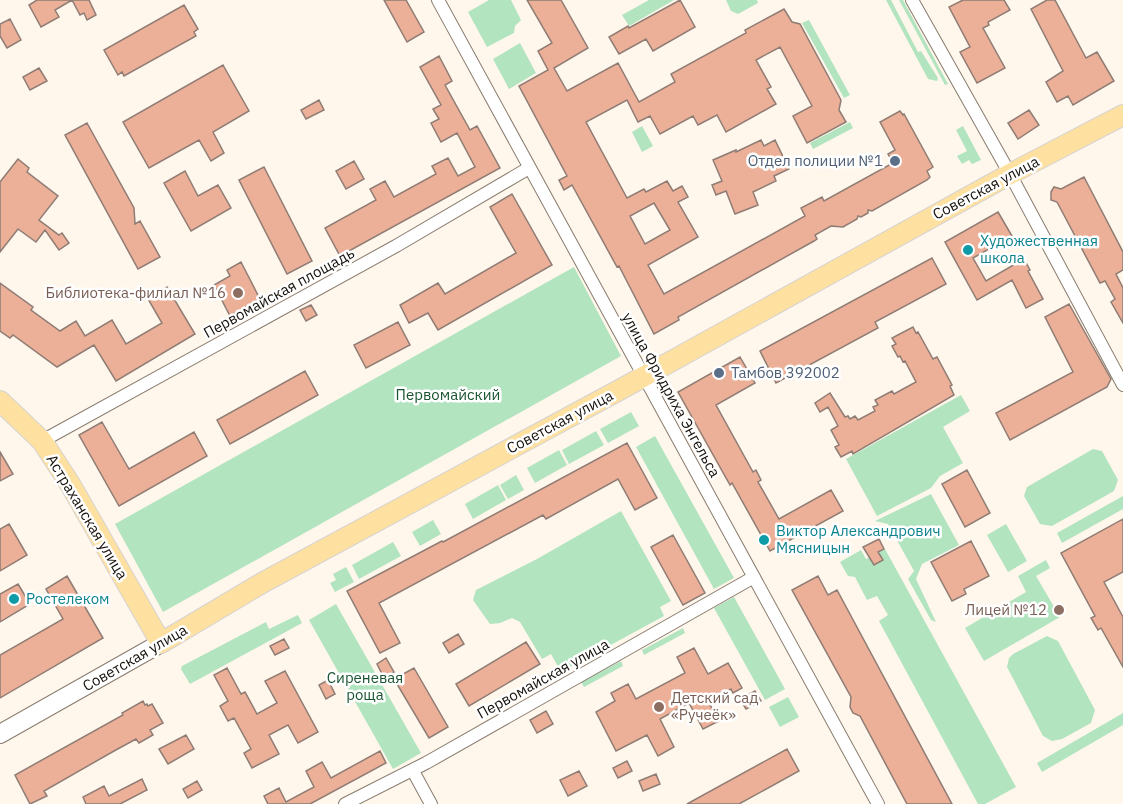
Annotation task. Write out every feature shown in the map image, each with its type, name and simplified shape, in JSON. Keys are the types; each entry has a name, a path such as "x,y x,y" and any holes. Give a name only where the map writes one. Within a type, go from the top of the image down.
{"main road":[{"name":"Советская улица","path":"0,734 98,681 262,584 644,377 1010,174 1123,115"},
{"name":"Астраханская улица","path":"0,401 42,441 70,484 161,643"}],"street":[{"name":"улица Фридриха Энгельса","path":"438,0 878,804"},
{"path":"912,0 1010,174 1123,385"},
{"name":"Первомайская площадь","path":"42,441 396,246 529,168"},
{"name":"Первомайская улица","path":"345,804 413,771 754,578"},
{"path":"413,771 431,804"}],"green space":[{"path":"489,0 511,0 521,20 515,26 514,33 487,47 468,12"},
{"path":"649,0 674,0 629,26 622,15"},
{"path":"726,0 757,0 758,3 738,14 731,11"},
{"path":"886,0 891,0 918,52 921,51 938,78 937,81 928,79"},
{"path":"899,0 903,0 948,84 945,85"},
{"path":"809,20 850,95 844,98 802,23"},
{"path":"520,43 536,73 509,89 493,59"},
{"path":"850,122 853,128 813,149 810,143"},
{"path":"642,126 653,146 642,152 632,132"},
{"path":"963,126 981,160 972,164 969,160 962,164 957,156 967,151 956,130"},
{"name":"Первомайский","path":"574,267 621,356 163,612 115,524"},
{"path":"961,395 970,411 943,427 963,463 940,476 931,488 877,516 846,459"},
{"path":"631,412 639,426 608,443 600,429"},
{"path":"596,431 604,445 569,464 562,450"},
{"path":"655,436 734,578 714,589 636,447"},
{"path":"1093,449 1102,451 1118,480 1114,491 1052,526 1040,524 1024,496 1027,487"},
{"path":"559,450 567,465 535,483 527,468"},
{"path":"516,475 524,490 508,499 500,485"},
{"path":"498,485 506,500 473,519 465,504"},
{"path":"931,494 959,545 922,564 916,579 936,622 931,620 908,579 914,571 888,524 875,521"},
{"path":"1123,496 1123,509 1062,543 1057,533"},
{"path":"621,511 671,601 660,607 664,616 561,672 551,654 542,659 520,622 512,618 490,624 473,600 476,590 537,559"},
{"path":"433,520 441,534 420,546 412,532"},
{"path":"1006,524 1027,561 1008,572 987,535"},
{"path":"393,542 401,556 359,579 352,565"},
{"path":"885,549 1016,787 985,804 978,804 879,621 888,615 877,596 867,600 855,577 848,576 840,562 861,550 866,559"},
{"path":"1046,560 1050,568 1036,576 1060,617 984,661 965,628 1026,592 1018,576"},
{"path":"346,567 354,582 335,592 330,583 336,580 333,574"},
{"path":"734,597 785,689 765,700 714,608"},
{"name":"Сиреневая роща","path":"336,604 421,753 393,769 309,620"},
{"path":"298,615 302,623 190,684 181,669 182,666 266,622 269,629"},
{"path":"683,628 685,633 644,655 642,650"},
{"path":"1047,636 1058,641 1095,710 1091,723 1062,739 1052,741 1043,736 1007,667 1009,658 1013,654"},
{"path":"621,661 623,666 584,687 581,682"},
{"path":"788,697 799,717 780,727 769,707"},
{"path":"1123,713 1123,725 1042,772 1037,763"}],"building":[{"path":"37,0 72,0 55,10 59,17 41,27 29,5"},
{"path":"72,0 89,0 96,15 87,20 84,13 80,15"},
{"path":"384,0 406,0 424,32 407,42"},
{"path":"527,0 561,0 588,48 554,68 567,91 618,63 639,102 675,82 671,74 746,33 745,30 784,9 792,22 800,24 841,100 839,110 846,122 807,143 793,116 812,106 780,47 756,60 771,87 767,89 776,104 726,132 717,115 698,125 693,116 660,134 650,116 638,122 627,100 586,122 627,198 644,189 646,192 667,181 673,191 682,186 688,197 678,202 698,237 648,265 664,294 805,216 801,208 822,197 824,201 893,163 888,154 895,150 880,122 900,111 904,114 933,167 927,171 930,177 872,211 868,210 868,213 861,217 858,216 857,219 843,227 831,226 815,235 817,239 814,241 678,317 679,320 654,334 619,266 617,267 572,185 564,190 559,180 567,176 519,86 548,70 538,51 552,43","holes":["654,203 670,230 645,244 630,216"]},
{"path":"680,0 695,27 653,51 646,39 619,54 609,37"},
{"path":"963,0 1004,0 1010,10 988,22 989,25 983,28 1005,68 977,83 960,52 970,47 949,7"},
{"path":"1047,0 1055,0 1086,58 1097,52 1114,81 1073,105 1068,96 1057,102 1046,82 1063,71 1031,9"},
{"path":"184,5 198,29 194,32 196,36 124,76 122,72 118,75 104,50"},
{"path":"10,19 21,40 7,48 0,36 0,24"},
{"path":"439,56 452,81 445,85 470,130 477,126 500,168 340,256 325,228 376,200 370,189 385,181 394,197 436,174 432,166 448,158 458,176 475,167 457,133 441,142 431,123 439,119 433,109 441,105 420,67"},
{"path":"223,65 249,111 213,132 224,153 211,161 199,140 149,168 123,122"},
{"path":"39,68 47,81 30,90 23,77"},
{"path":"319,100 324,110 306,119 301,110"},
{"path":"1029,110 1039,125 1018,139 1008,123"},
{"path":"87,123 134,208 135,224 140,221 160,257 138,269 65,135"},
{"path":"761,140 764,146 775,140 789,169 774,176 776,181 753,192 758,205 735,214 726,191 716,195 712,185 722,181 713,160"},
{"path":"18,159 29,168 27,172 58,196 39,220 59,235 62,233 69,243 59,250 45,230 36,242 18,229 0,252 0,182"},
{"path":"354,161 364,179 346,189 336,171"},
{"path":"264,167 312,261 287,274 239,180"},
{"path":"185,171 198,196 218,185 231,208 191,231 164,183"},
{"path":"1084,177 1123,252 1123,270 1116,274 1123,288 1123,323 1111,302 1115,299 1105,281 1100,283 1057,202 1051,200 1054,187 1061,189"},
{"path":"512,194 552,265 438,330 428,313 409,323 400,305 438,283 445,294 516,253 490,207"},
{"name":"Художественная школа","path":"998,212 1012,236 973,258 986,281 1024,259 1043,299 1026,308 1012,280 977,300 945,242"},
{"path":"932,258 946,284 875,322 878,328 776,383 760,351"},
{"path":"241,262 260,299 230,316 214,285 230,276 227,270"},
{"path":"0,283 33,307 31,310 60,331 76,321 85,336 112,320 126,344 162,323 148,299 167,287 195,334 116,381 94,345 57,367 13,335 10,338 0,331"},
{"path":"1069,304 1111,379 1107,387 1010,440 996,413 1073,372 1045,317"},
{"path":"311,305 317,315 306,321 300,310"},
{"path":"398,322 410,345 366,368 354,345"},
{"path":"913,327 933,359 937,357 952,385 950,386 954,395 853,454 852,451 841,457 835,447 839,445 831,430 838,426 828,407 820,412 815,403 830,393 845,417 848,416 850,419 855,416 858,420 875,411 873,407 878,405 875,400 892,391 894,394 916,382 905,361 903,362 900,356 898,357 892,346 896,344 892,338"},
{"path":"740,357 755,383 716,405 753,472 756,470 761,480 758,482 779,519 831,490 843,511 770,551 678,392"},
{"path":"305,371 318,395 230,444 217,420"},
{"path":"102,422 129,469 194,432 207,456 119,506 79,435"},
{"path":"627,443 657,498 635,510 618,479 546,519 543,515 379,603 400,643 380,653 347,591"},
{"path":"0,452 13,474 0,481"},
{"path":"967,470 990,513 965,527 942,484"},
{"path":"1123,519 1123,572 1104,582 1123,617 1123,667 1101,628 1098,630 1091,618 1095,616 1061,553"},
{"path":"9,524 27,555 0,571 0,529"},
{"path":"673,535 705,593 683,605 651,547"},
{"path":"879,539 884,549 878,552 883,560 874,565 863,547"},
{"path":"971,541 989,576 964,589 966,594 952,601 931,562"},
{"path":"67,576 103,638 0,698 0,655 63,619 46,589"},
{"path":"818,576 828,595 837,590 952,804 907,804 860,716 853,713 850,707 851,697 792,590"},
{"name":"Ростелеком","path":"18,584 30,604 0,622 0,594"},
{"path":"458,634 464,644 449,653 443,643"},
{"path":"284,639 289,648 275,655 270,646"},
{"path":"526,642 540,664 469,706 456,684"},
{"path":"694,648 708,674 728,663 742,688 733,693 731,689 708,701 719,721 703,729 689,703 660,719 674,747 658,756 647,735 616,751 596,712 615,701 611,693 628,684 636,699 685,673 677,657"},
{"path":"386,658 394,672 384,678 377,664"},
{"path":"227,668 241,694 245,692 257,714 277,703 265,681 285,671 318,732 298,743 288,725 269,735 279,754 252,768 244,753 251,749 234,718 228,721 220,706 228,701 214,675"},
{"path":"414,668 448,727 429,738 394,679"},
{"path":"328,680 335,694 326,699 319,685"},
{"path":"755,691 761,701 746,709 740,699"},
{"path":"143,701 148,706 152,704 163,723 150,730 153,735 139,743 136,739 114,751 44,791 47,796 30,804 15,775 123,715 122,713"},
{"path":"546,711 553,724 537,733 530,720"},
{"path":"186,735 194,749 168,764 159,749"},
{"path":"787,749 799,771 739,804 687,804"},
{"path":"380,751 386,763 310,804 268,804 264,796 279,788 286,802 314,787 306,771 322,762 331,778"},
{"path":"627,761 632,771 618,778 613,768"},
{"path":"579,771 587,786 568,796 560,780"},
{"path":"656,774 660,784 643,791 639,781"},
{"path":"142,779 147,790 120,804 86,804 83,797 104,786 109,796"},
{"path":"197,781 202,790 188,798 183,789"}],"place":[{"name":"Отдел полиции №1","path":"895,161"},
{"name":"Художественная школа","path":"968,250"},
{"name":"Библиотека-филиал №16","path":"238,293"},
{"name":"Тамбов 392002","path":"719,373"},
{"name":"Виктор Александрович Мясницын","path":"764,540"},
{"name":"Ростелеком","path":"14,599"},
{"name":"Лицей №12","path":"1059,610"},
{"name":"Детский сад «Ручеёк»","path":"659,707"}]}
